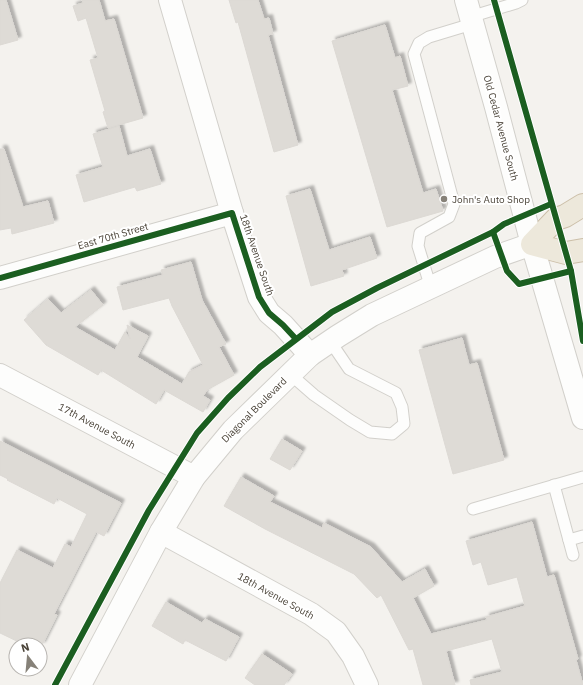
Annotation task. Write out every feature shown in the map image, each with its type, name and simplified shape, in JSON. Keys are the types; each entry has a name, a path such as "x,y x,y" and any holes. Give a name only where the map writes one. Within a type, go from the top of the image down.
{"highway":[{"path":"583,205 565,216 556,219 532,244 566,253 583,250"}],"street":[{"name":"18th Avenue South","path":"170,0 232,213 259,297 269,313 284,325 310,355"},
{"name":"Old Cedar Avenue South","path":"469,14 532,244 583,418"},
{"name":"East 70th Street","path":"0,278 232,213"},
{"name":"Diagonal Boulevard","path":"80,685 160,532 194,477 232,430 310,355 372,315 502,254 532,244"},
{"name":"17th Avenue South","path":"0,375 194,477"},
{"name":"18th Avenue South","path":"160,532 311,614 336,632 353,656 367,685"}],"lane":[{"path":"431,288 418,246 420,233 449,217 454,204 414,54 419,43 469,14 516,3 522,0"},
{"path":"290,374 314,395 370,432 392,434 404,424 402,407 396,393 349,369 330,342"},
{"path":"473,509 583,477"},
{"path":"554,486 573,555"},
{"path":"569,540 583,536"}],"building":[{"path":"0,0 6,0 18,40 0,45"},
{"path":"82,0 99,0 105,21 114,19 143,118 108,128 103,112 105,111 90,60 98,58 86,18 78,21 73,6 83,3"},
{"path":"229,0 258,0 264,19 269,18 273,34 268,35 298,145 274,152 238,22 236,23"},
{"path":"385,25 395,58 400,56 408,86 392,90 423,193 436,189 443,211 387,227 332,41"},
{"path":"119,126 127,156 150,149 161,184 137,191 135,187 84,202 76,175 103,167 93,134"},
{"path":"0,149 4,149 23,207 48,201 54,223 12,234 11,228 0,230"},
{"path":"310,189 329,250 370,237 377,258 342,270 344,276 311,286 286,196"},
{"path":"191,262 202,300 226,344 219,347 234,375 207,390 203,396 210,400 203,412 164,390 156,404 101,370 98,375 46,345 24,320 48,299 61,313 91,290 103,305 75,327 115,350 125,332 130,339 127,325 148,336 137,357 182,384 189,372 203,365 169,298 123,310 117,287 163,275 161,270"},
{"path":"462,338 469,365 477,363 504,460 453,474 419,350"},
{"path":"282,439 302,451 290,470 270,459"},
{"path":"0,441 121,503 104,536 96,532 54,614 57,615 46,637 8,637 0,633 0,583 17,550 53,568 65,544 71,547 87,514 57,498 54,504 0,475"},
{"path":"241,477 274,496 270,502 322,528 324,523 371,547 402,582 425,569 434,586 413,598 431,634 487,620 486,617 525,606 517,577 488,585 481,562 473,565 466,541 532,522 547,577 554,575 578,659 576,660 583,685 471,685 470,680 502,672 492,639 446,651 455,685 423,685 413,649 409,650 381,595 377,598 354,574 265,529 224,506"},
{"path":"166,602 202,623 205,619 239,637 226,661 185,640 183,644 152,626"},
{"path":"262,654 292,674 284,685 255,685 245,678"}],"cycle path":[{"path":"494,0 571,271 583,341"},
{"path":"55,685 149,510 197,433 228,398 260,367 332,312 377,288 493,232 504,224 551,204"},
{"path":"0,278 232,213 259,297 269,313 296,339"},
{"path":"493,232 507,271 519,284 571,271"}],"place":[{"name":"John's Auto Shop","path":"444,199"}]}
